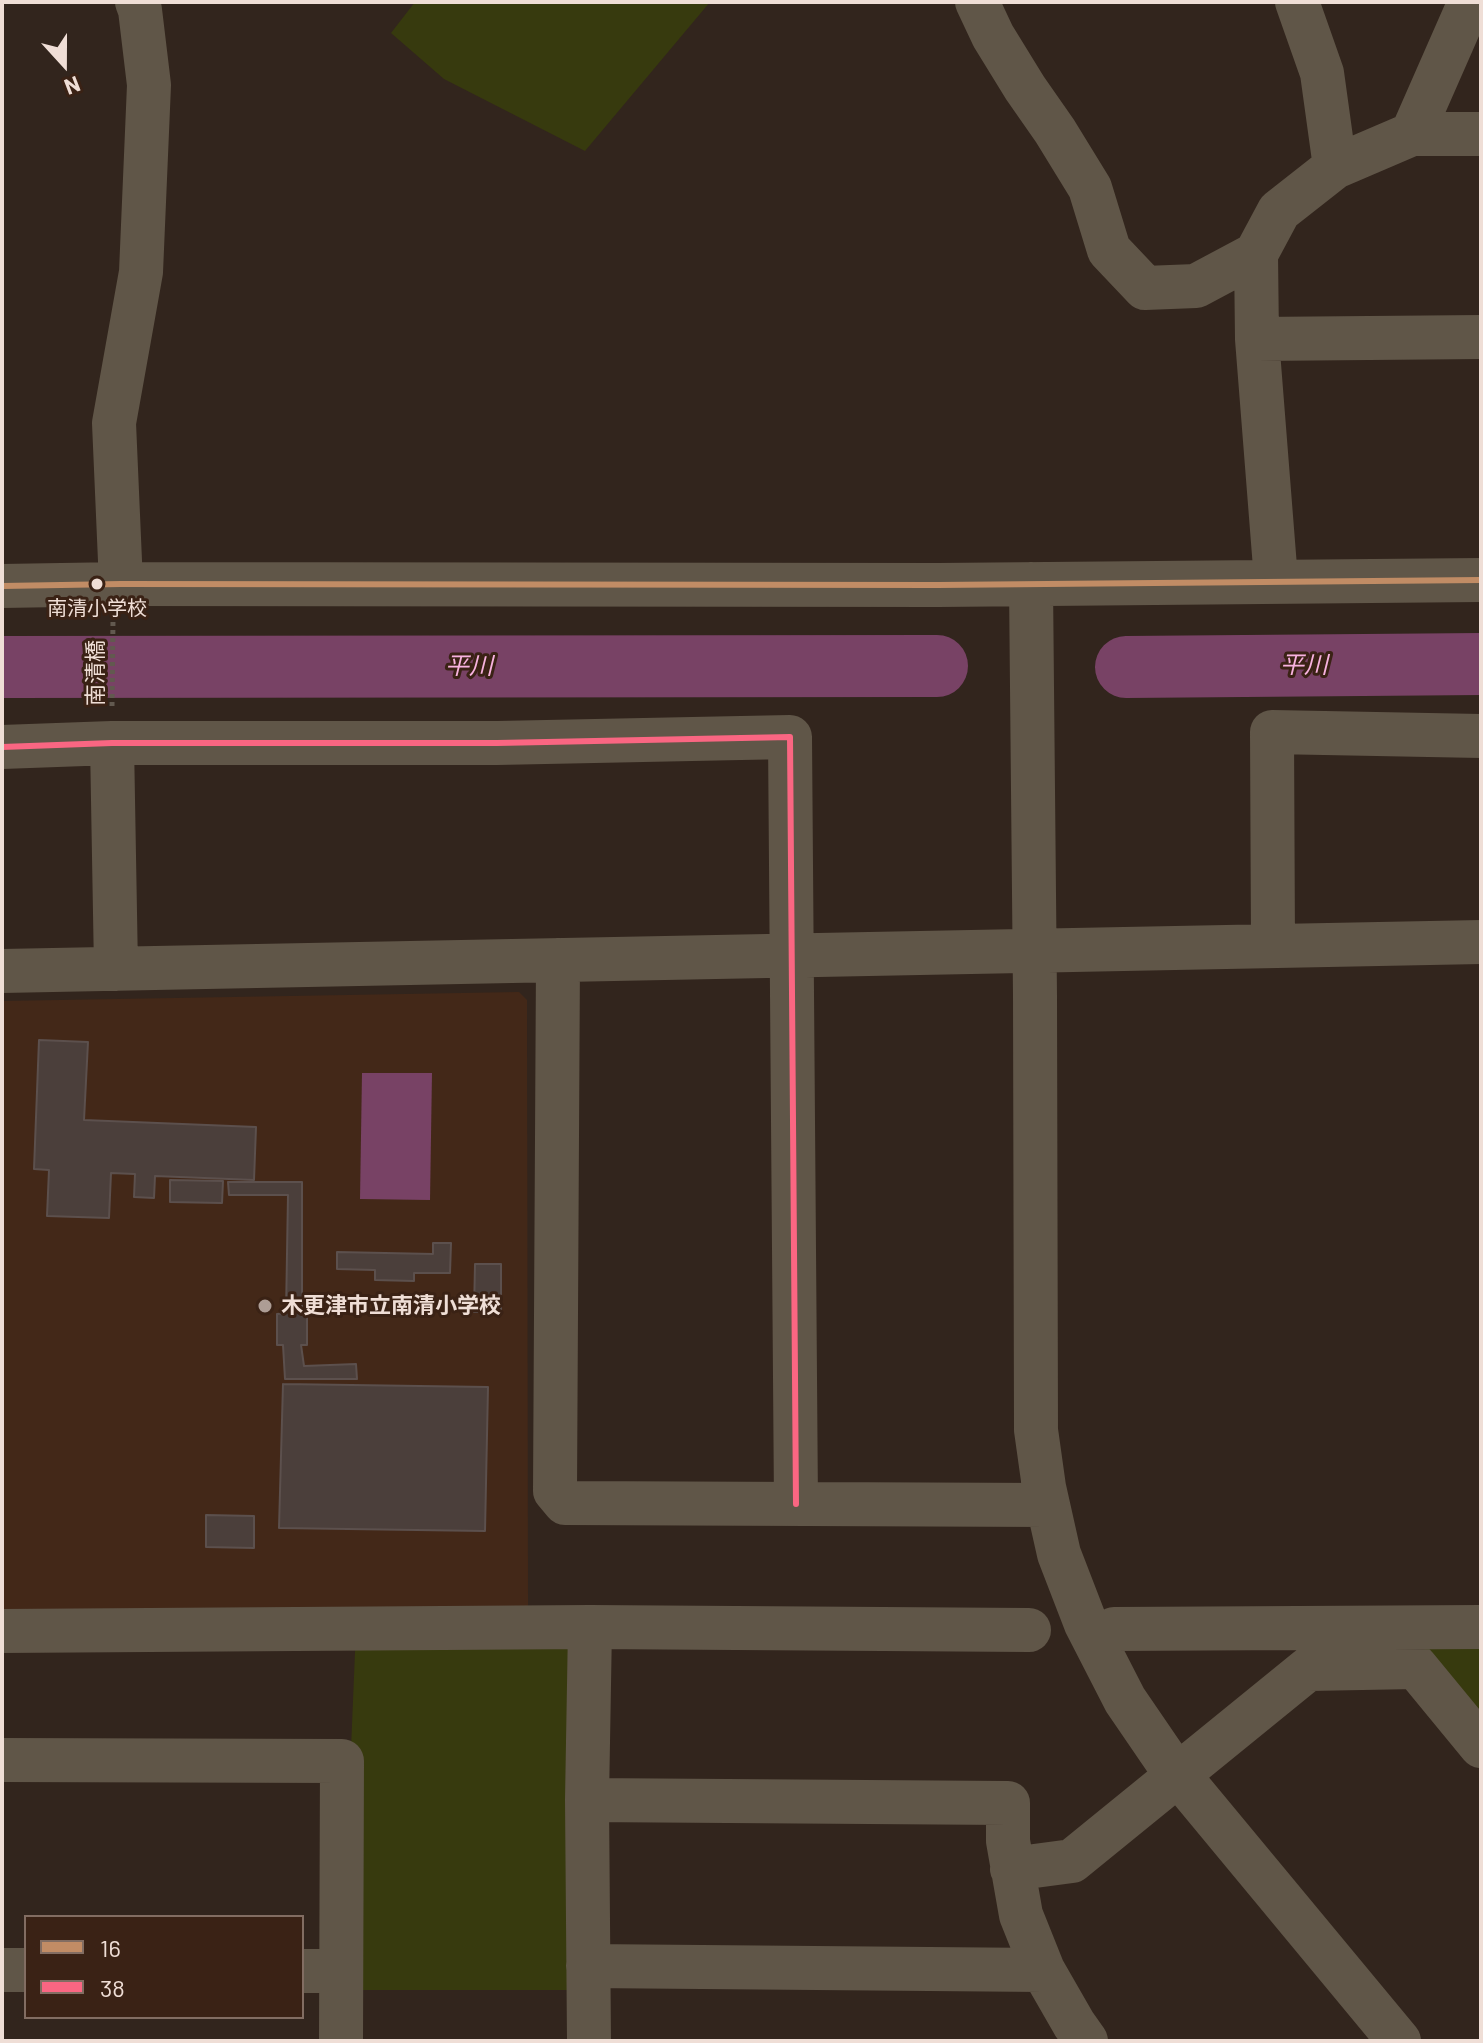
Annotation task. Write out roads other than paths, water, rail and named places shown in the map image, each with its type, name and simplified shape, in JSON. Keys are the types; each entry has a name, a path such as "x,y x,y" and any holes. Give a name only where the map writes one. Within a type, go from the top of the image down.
{"street":[{"path":"117,604 114,423 141,272 149,85 137,2"},
{"path":"977,2 993,36 1090,188 1109,250 1145,288 1196,286 1256,254"},
{"path":"1297,2 1322,73 1335,167"},
{"path":"1412,134 1470,2"},
{"path":"1276,580 1257,339 1256,254 1279,211 1335,167 1412,134 1481,134"},
{"path":"1257,339 1481,337"},
{"path":"2,586 117,604 1031,584 1481,580"},
{"path":"1031,584 1036,1430 1044,1487 1059,1554 1086,1624 1125,1700 1178,1774 1399,2041"},
{"path":"112,725 116,969"},
{"path":"2,747 112,725 497,743 790,737 796,1504"},
{"path":"1273,946 1272,732 1481,736"},
{"path":"2,971 1481,942"},
{"path":"558,960 555,1491 565,1503 1048,1505"},
{"path":"2,1631 590,1627 1029,1630"},
{"path":"589,2041 587,1800 590,1627"},
{"path":"1114,1629 1481,1627"},
{"path":"1012,1869 1072,1861 1308,1669 1416,1667 1481,1746"},
{"path":"2,1760 342,1761 322,1971 341,2041"},
{"path":"587,1800 1008,1803 1008,1841 1021,1915 1043,1970 1086,2041"},
{"path":"588,1966 1043,1970"},
{"path":"2,1970 24,1970"}],"waterway":[{"name":"平川","path":"1126,667 1481,664"},
{"name":"平川","path":"2,667 937,666"}],"place":[{"name":"南清小学校","path":"97,584"},
{"name":"木更津市立南清小学校","path":"265,1306"}]}
